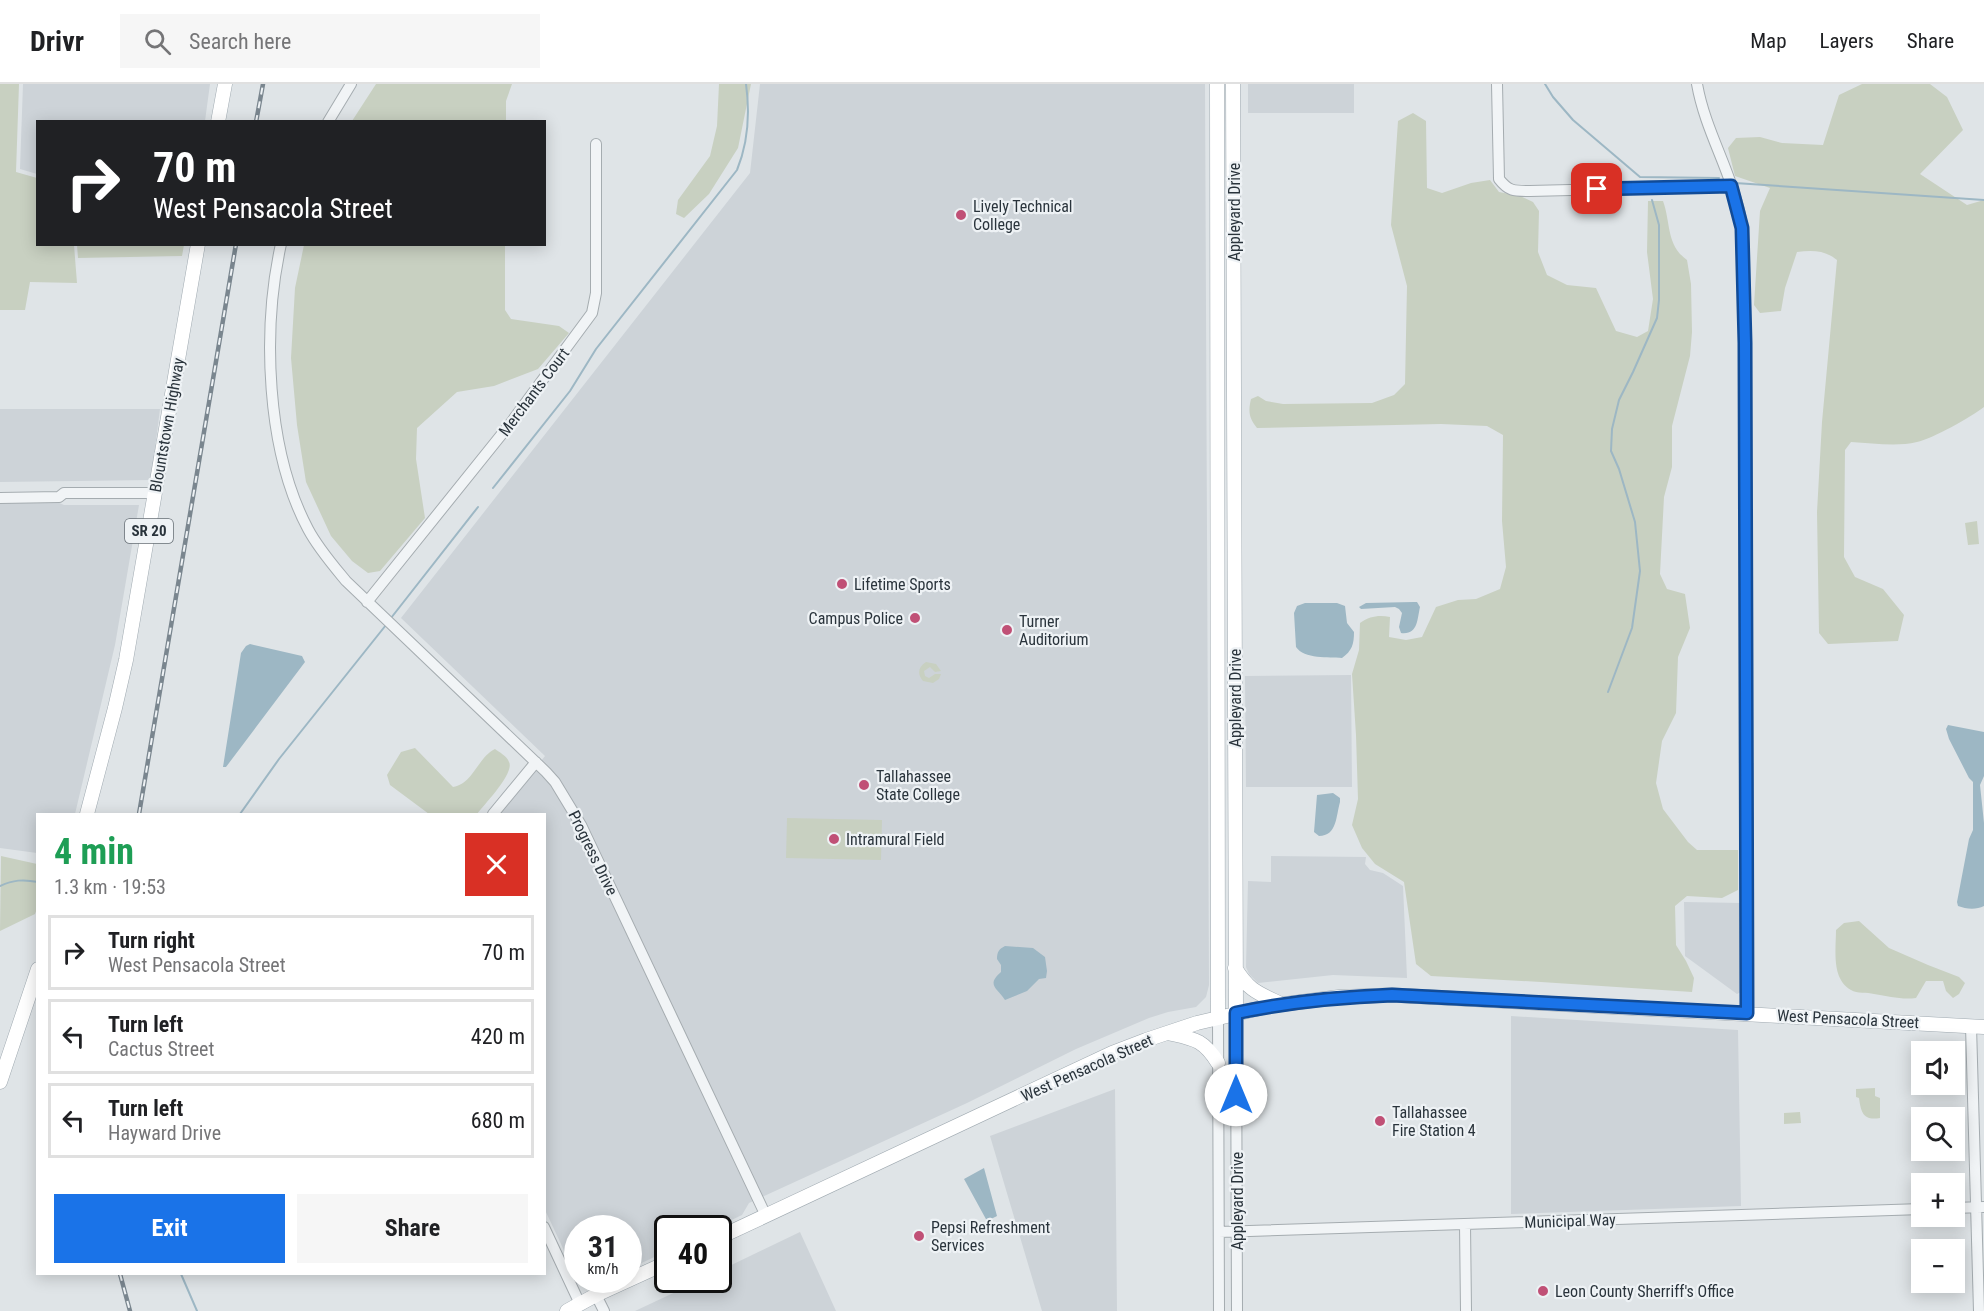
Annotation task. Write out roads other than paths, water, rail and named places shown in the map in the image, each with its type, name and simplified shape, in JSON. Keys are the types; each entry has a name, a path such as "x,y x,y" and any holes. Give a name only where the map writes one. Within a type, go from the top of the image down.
{"main road":[{"path":"218,120 225,84"},
{"name":"Appleyard Drive","path":"1217,84 1218,1017"},
{"name":"Appleyard Drive","path":"1233,84 1236,1013"},
{"name":"Blountstown Highway","path":"87,813 123,671 198,246"},
{"path":"1235,968 1254,992 1281,1004"},
{"path":"0,1082 36,975"},
{"name":"West Pensacola Street","path":"732,1232 1112,1053 1218,1017 1281,1004 1339,997 1392,995 1978,1027"},
{"path":"1168,1033 1204,1044 1218,1063"},
{"path":"567,1311 654,1268"}],"street":[{"path":"329,120 351,84"},
{"path":"1497,84 1499,179 1506,188 1514,191 1530,191 1731,186"},
{"path":"1697,84 1708,126 1740,213 1744,256 1747,1013"},
{"name":"Merchants Court","path":"370,605 510,424 592,313 596,293 596,144"},
{"name":"Progress Drive","path":"281,246 275,275 271,343 278,444 296,504 308,530 345,581 555,782 581,825 766,1216"},
{"path":"1217,298 1234,298"},
{"path":"1218,492 1234,492"},
{"path":"0,498 59,497 64,500 155,497"},
{"path":"1218,670 1235,670"},
{"path":"494,813 536,762"},
{"path":"1218,795 1235,787"},
{"name":"Appleyard Drive","path":"1236,1013 1237,1311"},
{"name":"Appleyard Drive","path":"1218,1017 1219,1311"},
{"path":"1978,1027 1979,1311"},
{"path":"1965,1208 1980,1207"},
{"name":"Municipal Way","path":"1219,1232 1911,1209"},
{"path":"1465,1224 1466,1311"},
{"path":"546,1231 580,1304"},
{"path":"596,1295 604,1311"}],"water":[{"path":"1417,602 1420,607 1417,621 1414,629 1407,633 1401,633 1399,627 1402,613 1399,609 1395,607 1361,609 1359,607 1366,603"},
{"path":"1305,603 1337,603 1345,606 1347,623 1354,632 1354,636 1350,650 1342,658 1305,654 1296,647 1294,613 1297,606"},
{"path":"250,644 302,656 305,662 226,767 223,767 241,653"},
{"path":"1948,725 1984,732 1984,776 1980,785 1984,823 1984,906 1978,908 1961,907 1957,902 1969,839 1973,830 1973,782 1949,739 1946,729"},
{"path":"1333,793 1340,798 1335,824 1329,833 1319,836 1314,832 1317,795"},
{"path":"1005,946 1033,948 1045,957 1047,971 1046,978 1039,979 1027,991 1005,1000 994,986 994,980 1001,972 1001,965 997,959 998,953"},
{"path":"984,1168 997,1216 987,1221 964,1179"}],"waterway":[{"path":"493,488 570,391 596,349 737,170 744,149 747,128 746,84"},
{"path":"1545,84 1573,120 1640,177 1719,178"},
{"path":"1735,183 1984,200"},
{"path":"1608,692 1632,628 1640,571 1635,522 1619,469 1611,451 1612,429 1619,400 1657,318 1659,225 1652,200"},
{"path":"391,618 478,507"},
{"path":"241,813 279,759 386,625"},
{"path":"0,886 9,882 36,882"},
{"path":"181,1275 197,1311"}],"railway":[{"path":"256,120 263,84"},
{"path":"139,813 236,246"},
{"path":"120,1275 130,1311"}],"place":[{"name":"Lively Technical College","path":"961,215"},
{"name":"Lifetime Sports","path":"842,584"},
{"name":"Campus Police","path":"915,618"},
{"name":"Turner Auditorium","path":"1007,630"},
{"name":"Tallahassee State College","path":"864,785"},
{"name":"Intramural Field","path":"834,839"},
{"name":"Tallahassee Fire Station 4","path":"1380,1121"},
{"name":"Pepsi Refreshment Services","path":"919,1236"},
{"name":"Leon County Sherriff's Office","path":"1543,1291"}]}
